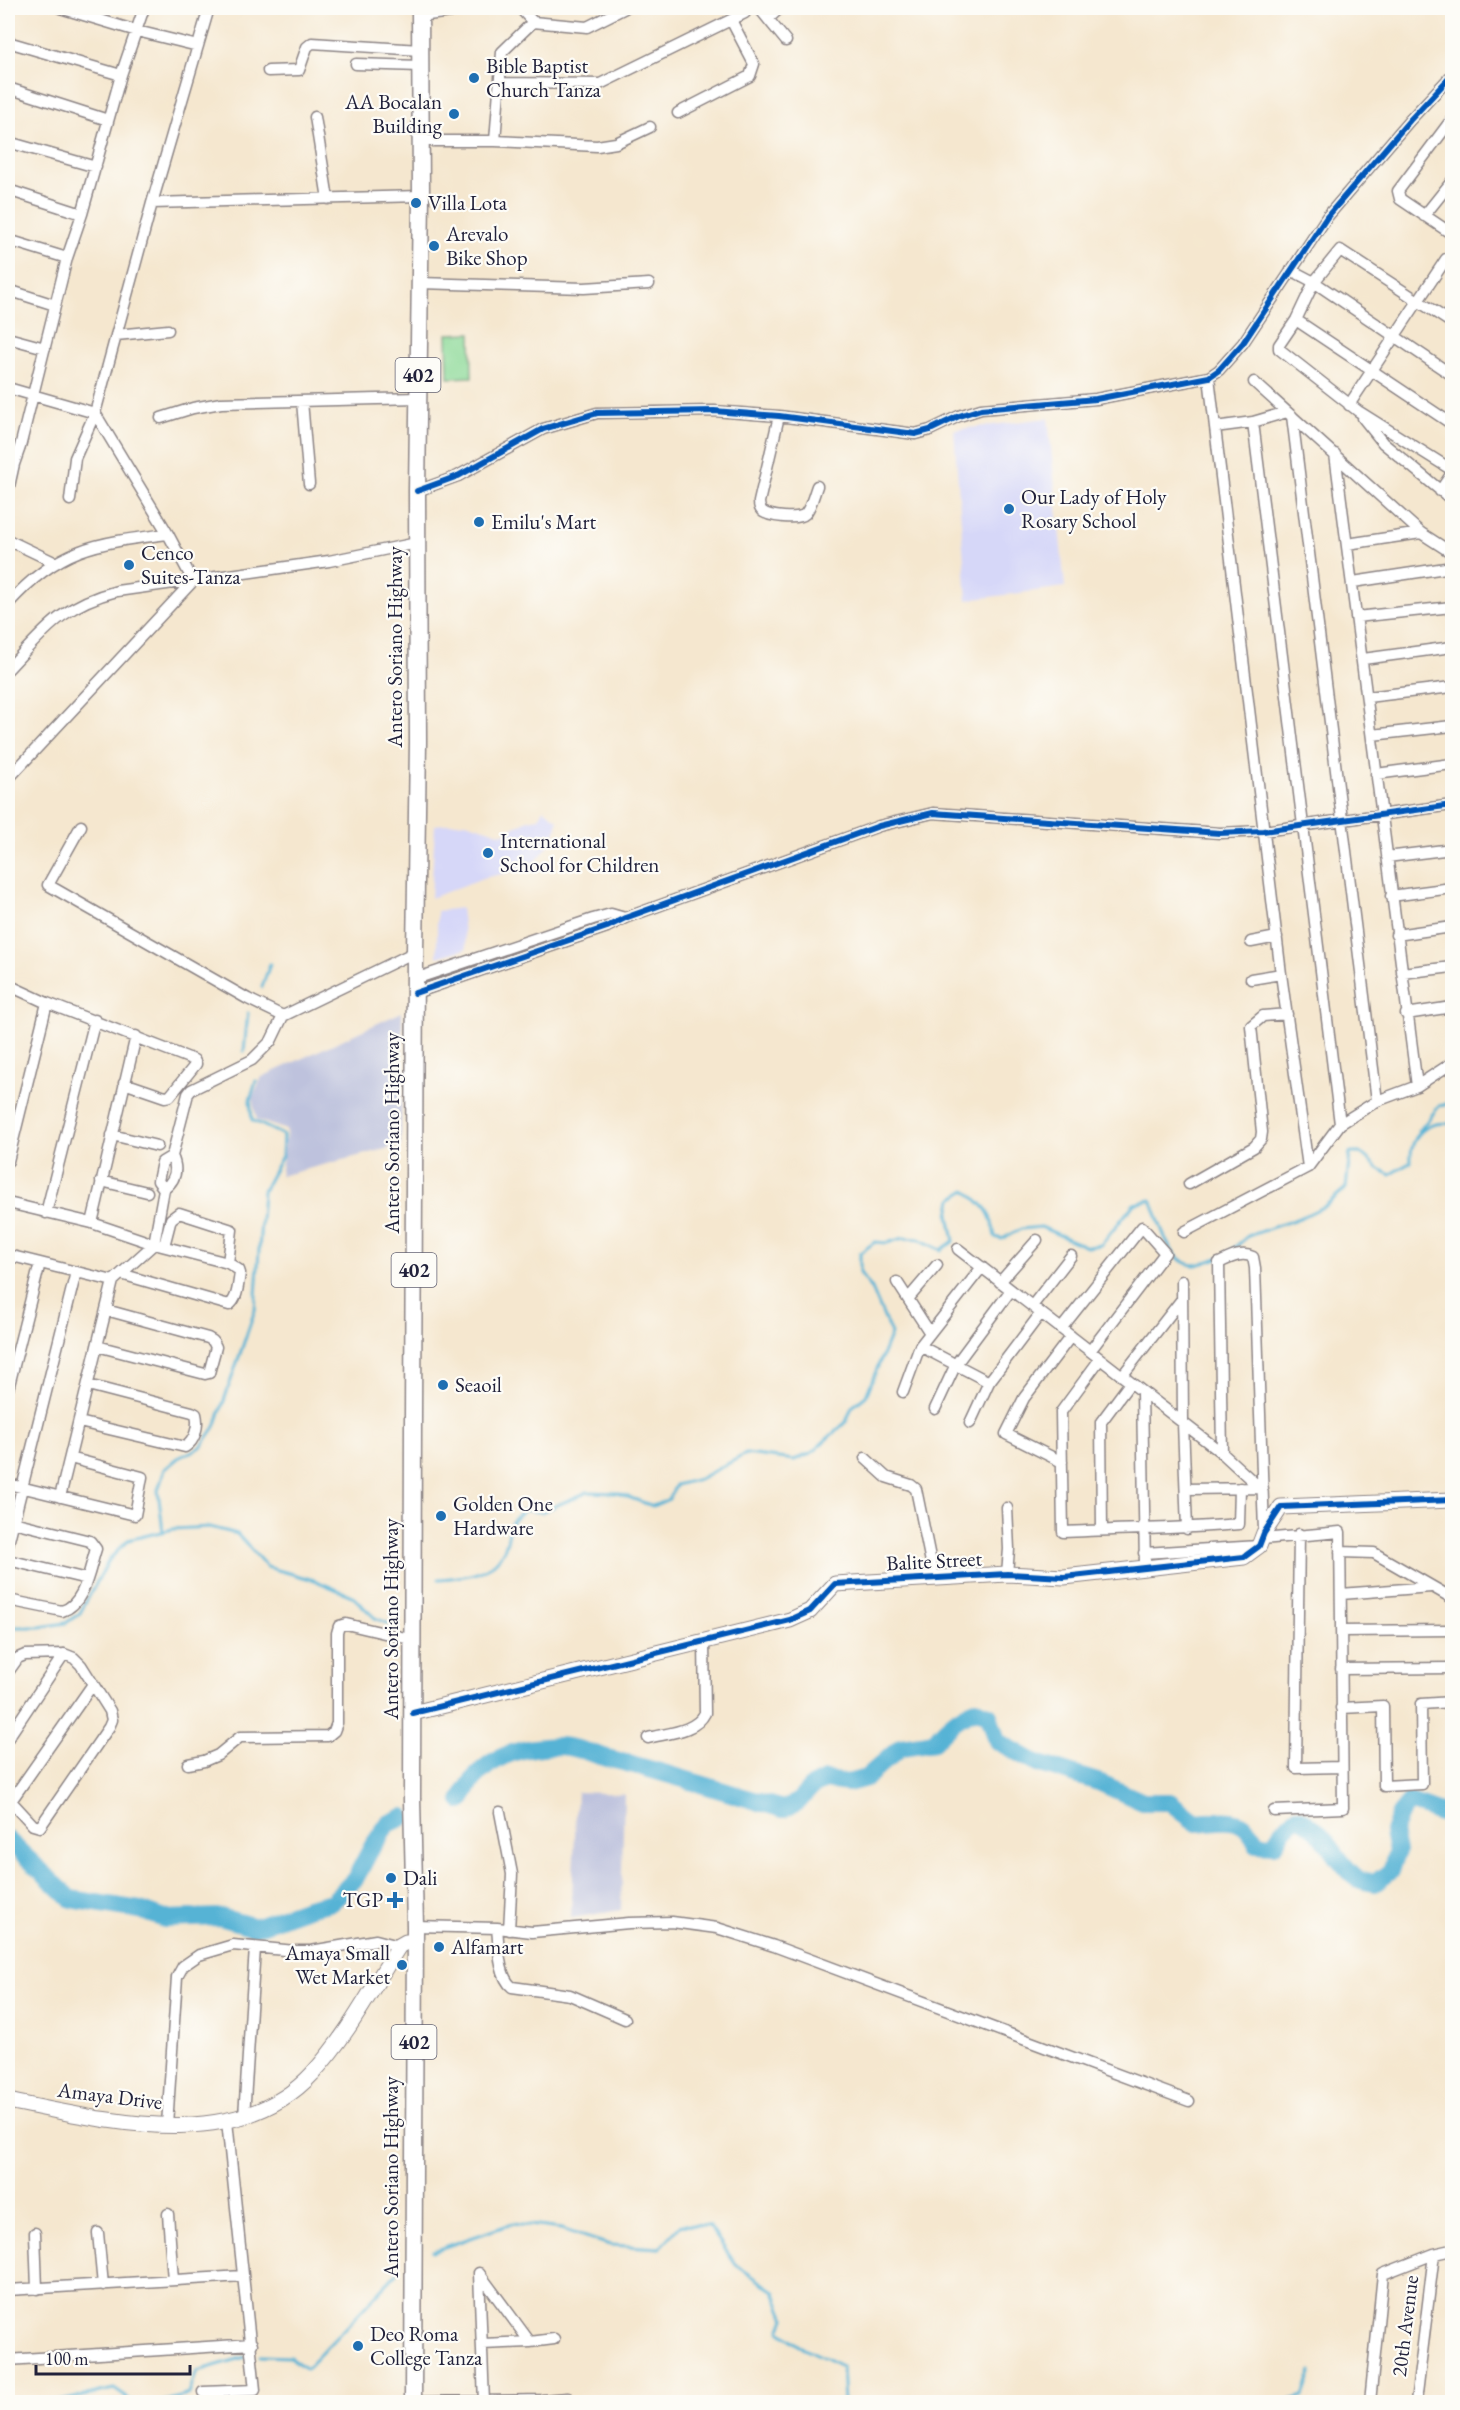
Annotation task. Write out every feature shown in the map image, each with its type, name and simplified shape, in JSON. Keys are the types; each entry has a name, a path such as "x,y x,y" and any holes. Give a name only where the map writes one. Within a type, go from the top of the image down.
{"main road":[{"name":"Antero Soriano Highway","path":"413,2402 409,1938 414,1640 420,12"}],"street":[{"path":"60,8 137,32 198,46"},
{"path":"8,491 11,464 34,396 67,258 96,167 121,75 144,8"},
{"path":"70,500 75,458 95,413 152,203 209,8"},
{"path":"420,12 451,12 461,8"},
{"path":"495,141 502,52 533,22 588,27 625,8"},
{"path":"759,8 786,41"},
{"path":"768,19 780,8"},
{"path":"524,9 533,22"},
{"path":"500,83 600,84 745,13"},
{"path":"678,113 750,76 754,70 754,64 731,20"},
{"path":"8,42 121,75"},
{"path":"268,71 299,70 307,47 312,43 420,58"},
{"path":"356,64 420,58"},
{"path":"417,491 458,476 543,429 597,413 714,411 779,416 915,434 981,409 1096,399 1209,377 1220,370 1243,344 1327,217 1452,75"},
{"path":"8,88 108,120"},
{"path":"315,117 327,199"},
{"path":"1452,119 1398,191 1400,199 1452,234"},
{"path":"421,141 495,141 597,146 616,143 650,128"},
{"path":"8,142 96,167"},
{"path":"1424,216 1452,181"},
{"path":"8,190 82,214"},
{"path":"152,203 421,196"},
{"path":"8,240 67,258"},
{"path":"1440,491 1452,471 1353,408 1281,353 1279,345 1296,320 1314,282 1340,250 1417,302 1450,318"},
{"path":"1353,408 1371,371 1446,259 1452,258"},
{"path":"1291,270 1314,282 1452,375"},
{"path":"420,283 584,288 649,284"},
{"path":"8,290 55,305"},
{"path":"1296,320 1452,424"},
{"path":"116,335 168,330"},
{"path":"8,338 45,348"},
{"path":"1209,377 1263,831 1308,1167"},
{"path":"1254,382 1420,532 1452,554"},
{"path":"8,388 95,413 168,534 193,581"},
{"path":"161,418 193,408 221,403 418,398"},
{"path":"302,401 309,484"},
{"path":"1353,408 1383,443 1452,500"},
{"path":"1215,427 1289,414"},
{"path":"1289,414 1377,1101"},
{"path":"779,416 759,502 762,511 767,514 793,518 802,516 807,513 817,486"},
{"path":"1253,422 1341,1124"},
{"path":"1335,454 1417,1086"},
{"path":"1347,544 1420,532"},
{"path":"8,604 31,580 84,548 109,541 168,534"},
{"path":"8,540 56,563"},
{"path":"8,669 49,626 68,610 91,598 117,591 329,561 417,543"},
{"path":"1353,582 1452,567"},
{"path":"8,779 193,581"},
{"path":"1356,617 1452,607"},
{"path":"1363,659 1452,647"},
{"path":"1367,697 1452,687"},
{"path":"1372,735 1452,726"},
{"path":"1376,774 1452,765"},
{"path":"415,986 593,919 611,914 625,918 879,826 933,813 1220,833 1263,831 1452,805"},
{"path":"81,826 48,885 248,999 283,1016"},
{"path":"1387,857 1452,849"},
{"path":"1391,896 1452,888"},
{"path":"1396,935 1452,927"},
{"path":"1251,942 1277,937"},
{"path":"164,1189 172,1183 175,1174 176,1165 172,1156 189,1092 252,1060 270,1041 283,1016 415,952"},
{"path":"1402,973 1452,966"},
{"path":"1251,979 1281,974"},
{"path":"8,985 47,1003 194,1060 196,1064 170,1096 165,1097 124,1083"},
{"path":"8,1161 47,1003"},
{"path":"1406,1014 1452,1007"},
{"path":"1189,1184 1254,1147 1261,1139 1251,1026 1263,1016 1287,1014"},
{"path":"46,1213 95,1020"},
{"path":"92,1223 136,1036"},
{"path":"1184,1232 1308,1167 1341,1124 1377,1101 1417,1086 1452,1063"},
{"path":"112,1136 157,1146"},
{"path":"159,1245 164,1189 158,1181 159,1171 162,1162 172,1156"},
{"path":"101,1182 147,1192"},
{"path":"8,1203 92,1223 159,1245 228,1263 239,1270 240,1274 233,1302 229,1305 117,1277 76,1272 8,1255"},
{"path":"60,1497 106,1310 117,1277 159,1245 171,1219 179,1213 232,1230 228,1263"},
{"path":"1061,1329 1142,1227 1165,1253 1090,1351"},
{"path":"1000,1282 1036,1240"},
{"path":"958,1249 1222,1453 1262,1488"},
{"path":"1222,1453 1219,1263 1238,1255 1248,1254 1252,1257 1255,1268 1262,1539"},
{"path":"1032,1306 1071,1256"},
{"path":"8,1389 40,1263"},
{"path":"908,1299 937,1265"},
{"path":"903,1392 920,1346 982,1268"},
{"path":"8,1544 76,1272"},
{"path":"1182,1281 1183,1423 1187,1529"},
{"path":"897,1282 930,1333"},
{"path":"935,1409 956,1364 1011,1290"},
{"path":"1102,1530 1101,1422 1126,1379 1182,1299"},
{"path":"97,1346 206,1374 211,1368 216,1347 208,1338 106,1310"},
{"path":"970,1424 989,1382 1041,1313"},
{"path":"1062,1462 1006,1434 1024,1398 1071,1336"},
{"path":"920,1346 989,1382"},
{"path":"1100,1359 1061,1412 1063,1532 1143,1528 1187,1529 1239,1524 1240,1488"},
{"path":"79,1422 185,1448 194,1437 198,1421 196,1414 192,1412 88,1385"},
{"path":"1142,1392 1144,1560"},
{"path":"8,1484 135,1515 138,1510 142,1477 70,1458"},
{"path":"865,1458 886,1477 911,1485 916,1489 934,1577"},
{"path":"1186,1489 1262,1488"},
{"path":"1262,1539 1281,1507 1452,1500"},
{"path":"1007,1508 1009,1549 1007,1574"},
{"path":"8,1600 62,1611 70,1608 77,1601 87,1579 96,1550 90,1541 13,1522"},
{"path":"1262,1539 1340,1532 1341,1552 1342,1808 1274,1811"},
{"path":"1299,1534 1296,1768 1342,1767"},
{"name":"Balite Street","path":"413,1713 802,1616 810,1611 835,1584 1007,1574 1064,1577 1144,1560 1244,1557 1262,1539"},
{"path":"1341,1552 1374,1553 1452,1598"},
{"path":"8,1560 87,1579"},
{"path":"1341,1594 1432,1587"},
{"path":"188,1764 218,1755 240,1737 328,1736 334,1731 337,1723 337,1633 339,1626 346,1624 414,1640"},
{"path":"1341,1631 1452,1630"},
{"path":"648,1738 701,1722 705,1713 704,1641"},
{"path":"8,1672 18,1658 25,1656 64,1654 74,1658 81,1665 93,1684 110,1711 112,1720 109,1728 44,1824 38,1827 33,1825 9,1800 93,1684"},
{"path":"8,1738 64,1654"},
{"path":"1341,1669 1452,1668"},
{"path":"1341,1707 1383,1706 1384,1786 1422,1784 1421,1704 1452,1702"},
{"path":"500,1812 512,1874 509,1930"},
{"path":"166,2125 177,1977 183,1966 199,1955 233,1945 311,1951 376,1940 497,1928 532,1932 629,1923 672,1922 717,1928 774,1946 1189,2101"},
{"path":"497,1928 506,1982 512,1987 570,1995 625,2019"},
{"name":"Amaya Drive","path":"8,2101 111,2121 166,2125 227,2121 273,2105 311,2075 344,2036 409,1938"},
{"path":"244,2116 255,1948"},
{"path":"203,2392 255,2390 227,2121"},
{"path":"168,2214 173,2280"},
{"path":"34,2233 37,2289"},
{"path":"98,2233 104,2285"},
{"path":"1370,2403 1383,2274 1434,2254 1452,2250"},
{"name":"20th Avenue","path":"1416,2403 1434,2254"},
{"path":"484,2402 479,2273 530,2342"},
{"path":"8,2290 243,2276"},
{"path":"482,2344 554,2339"},
{"path":"8,2360 252,2344"},
{"path":"413,2402 542,2402 567,2398"}],"shaded area":[{"name":"Our Lady of Holy Rosary School","path":"1048,418 1065,587 967,600 954,430"},
{"name":"International School for Children","path":"544,809 558,820 556,831 549,845 536,861 516,871 483,878 431,898 435,825 466,822 502,834 528,820 539,818"},
{"path":"461,908 466,949 437,957 437,911"},
{"path":"402,1012 401,1145 280,1176 287,1130 257,1120 252,1098 262,1077"},
{"path":"577,1792 624,1794 621,1910 571,1918"}],"green space":[{"path":"471,333 472,377 448,378 447,334"}],"waterway":[{"path":"262,987 270,964"},
{"path":"244,1051 248,1013"},
{"path":"163,1532 158,1490 165,1469 178,1458 201,1447 215,1427 255,1310 263,1191 282,1156 283,1135 252,1120 250,1100 256,1081"},
{"path":"1419,1131 1440,1105 1452,1103"},
{"path":"1227,1254 1248,1236 1302,1217 1325,1206 1346,1188 1350,1153 1361,1153 1390,1175 1411,1162 1413,1144 1421,1131 1435,1124 1452,1124"},
{"path":"439,1579 481,1572 497,1561 503,1552 511,1524 524,1510 541,1512 588,1492 617,1493 653,1506 669,1499 676,1485 699,1479 746,1454 794,1460 810,1454 846,1422 852,1407 866,1396 891,1334 872,1289 860,1273 860,1253 875,1242 887,1243 903,1238 919,1239 941,1250 954,1241 949,1215 952,1199 966,1190 986,1210 992,1221 995,1237 1002,1239 1021,1229 1041,1227 1087,1247 1101,1245 1134,1204 1151,1200 1166,1239 1177,1257 1194,1265 1221,1257"},
{"path":"8,1627 40,1627 66,1623 80,1613 109,1560 128,1540 173,1529 210,1527 237,1534 267,1567 314,1580 352,1596 375,1618 389,1624"},
{"path":"461,1801 477,1775 500,1758 527,1749 565,1746 783,1809 798,1802 811,1787 825,1780 848,1783 866,1778 901,1747 934,1742 953,1722 976,1709 989,1715 997,1741 1034,1762 1101,1783 1143,1802 1170,1802 1196,1823 1224,1821 1239,1823 1246,1827 1257,1844 1274,1845 1281,1832 1296,1817 1314,1828 1349,1871 1366,1882 1375,1883 1391,1871 1397,1852 1393,1832 1400,1814 1410,1802 1446,1815 1452,1809"},
{"path":"8,1840 71,1899 140,1910 165,1919 220,1917 255,1927 307,1908 332,1902 355,1879 372,1847 388,1824 403,1817"},
{"path":"433,2251 514,2223 561,2229 610,2245 660,2248 681,2225 709,2226 736,2265 774,2291 785,2318 780,2331 800,2346 842,2366 844,2402"},
{"path":"260,2356 290,2357 306,2369 397,2273"},
{"path":"163,2402 189,2394 197,2371 245,2357"},
{"path":"1285,2402 1303,2396 1312,2371"},
{"path":"8,2402 57,2402 114,2389 133,2402"},
{"path":"1186,2402 1210,2402"}],"cycle path":[{"path":"417,491 458,476 543,429 597,413 714,411 779,416 915,434 981,409 1096,399 1209,377 1219,370 1243,343 1327,217 1452,75"},
{"path":"415,993 607,927 625,918 879,826 933,813 1220,833 1263,831 1452,805"},
{"path":"413,1713 790,1620 810,1611 835,1584 1007,1574 1064,1577 1244,1557 1259,1546 1264,1533 1281,1507 1452,1500"}],"place":[{"name":"Bible Baptist Church Tanza","path":"474,78"},
{"name":"AA Bocalan Building","path":"454,114"},
{"name":"Villa Lota","path":"416,203"},
{"name":"Arevalo Bike Shop","path":"434,246"},
{"name":"Our Lady of Holy Rosary School","path":"1009,509"},
{"name":"Emilu's Mart","path":"479,522"},
{"name":"Cenco Suites-Tanza","path":"129,565"},
{"name":"International School for Children","path":"488,853"},
{"name":"Seaoil","path":"443,1385"},
{"name":"Golden One Hardware","path":"441,1516"},
{"name":"Dali","path":"391,1878"},
{"name":"TGP","path":"395,1900"},
{"name":"Alfamart","path":"439,1947"},
{"name":"Amaya Small Wet Market","path":"402,1965"},
{"name":"Deo Roma College Tanza","path":"358,2346"}]}
